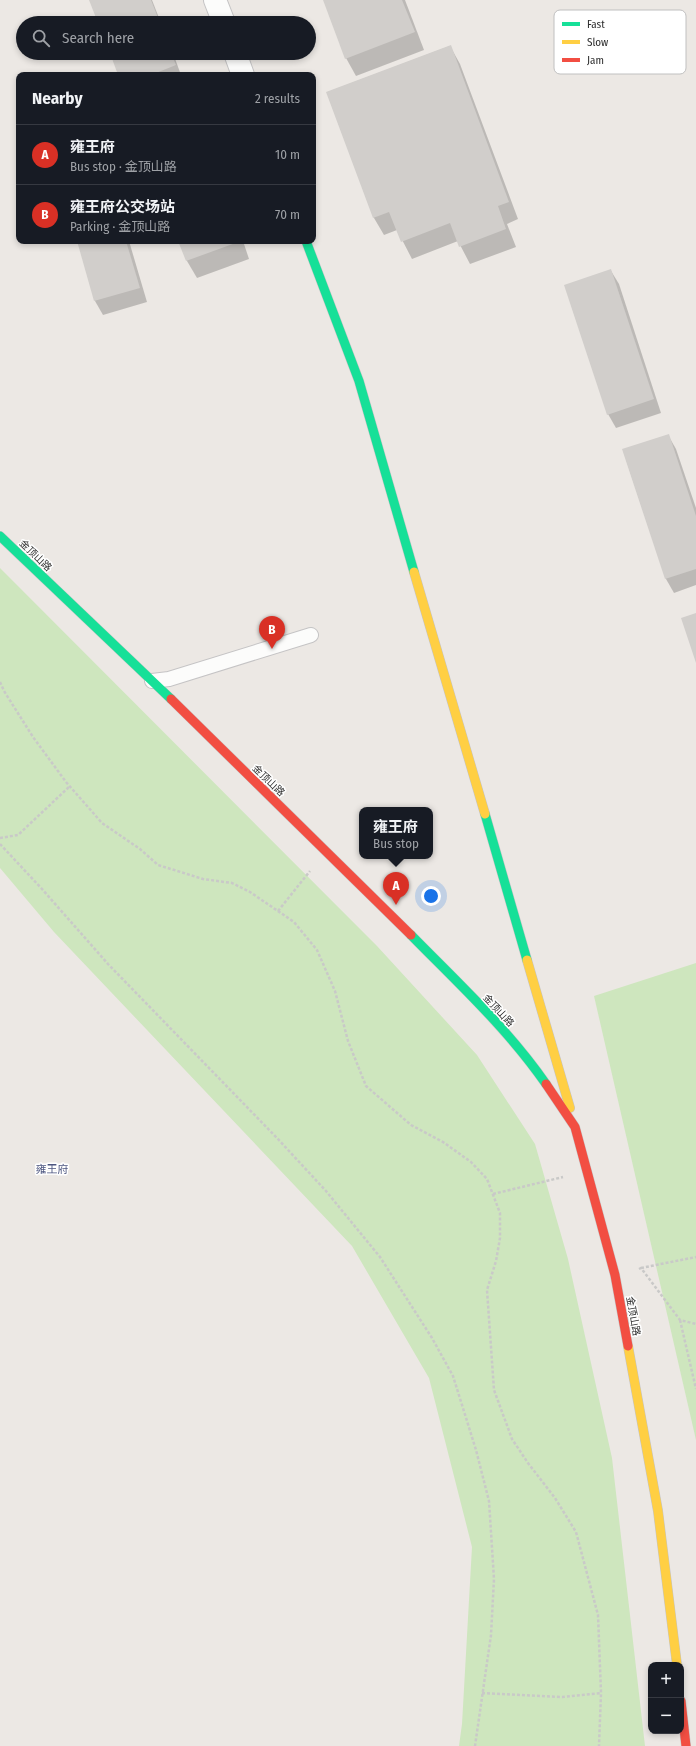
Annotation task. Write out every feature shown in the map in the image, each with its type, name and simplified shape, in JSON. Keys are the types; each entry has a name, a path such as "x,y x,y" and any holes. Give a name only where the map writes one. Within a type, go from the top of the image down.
{"street":[{"path":"215,0 221,16"},
{"path":"238,60 242,72"},
{"path":"307,244 358,381 575,1127"},
{"name":"金顶山路","path":"0,536 152,681 495,1020 531,1062 575,1127 615,1275 658,1511 677,1662"},
{"path":"684,1728 686,1746"}],"lane":[{"path":"152,681 169,679 311,635"}],"path":[{"path":"0,682 4,691 33,737 70,786 102,823 140,849 158,865 203,879 232,884 250,892 294,922 317,950 335,991 348,1041 366,1086 411,1125 443,1142 471,1162 487,1179 500,1213 500,1238 496,1261 487,1290 494,1390 512,1439 528,1463 555,1498 576,1532 598,1615 601,1693 600,1746"},
{"path":"0,838 18,835 70,786"},
{"path":"0,844 108,964 277,1138 326,1191 380,1257 432,1338 453,1376 476,1450 489,1501 494,1579 490,1635 475,1746"},
{"path":"278,911 325,851"},
{"path":"493,1194 587,1171"},
{"path":"615,1275 640,1268 696,1257"},
{"path":"640,1268 680,1320 696,1389"},
{"path":"680,1320 696,1324"},
{"path":"482,1693 562,1697 601,1693"}],"green space":[{"path":"0,568 377,946 477,1055 535,1144 568,1259 612,1458 645,1746 459,1746 462,1724 472,1547 429,1378 352,1246 54,932 0,868"},
{"path":"696,963 696,1440 594,996"}],"building":[{"path":"89,0 151,0 157,16 95,16"},
{"path":"323,0 402,0 415,32 345,59"},
{"path":"451,45 509,202 498,206 506,229 459,247 450,223 401,242 389,212 373,218 326,92"},
{"path":"113,60 174,60 176,65 158,72 117,72"},
{"path":"78,244 127,244 140,288 94,301"},
{"path":"179,244 233,244 186,261"},
{"path":"611,269 654,399 607,415 564,285"},
{"path":"669,434 696,516 696,569 665,579 622,449"},
{"path":"696,613 696,663 681,618"}],"traffic: fast":[{"path":"307,244 359,381 414,572"},
{"path":"0,536 171,699"},
{"path":"485,814 527,960"},
{"path":"411,935 499,1025 546,1084"}],"traffic: slow":[{"path":"414,572 485,814"},
{"path":"527,960 570,1108"},
{"path":"628,1346 658,1511 677,1662"}],"traffic: jam":[{"path":"171,699 411,935"},
{"path":"546,1084 575,1127 615,1275 628,1346"},
{"path":"684,1728 686,1746"}],"place":[{"name":"雍王府公交场站","path":"272,649"},
{"name":"雍王府","path":"396,905"}],"district":[{"name":"雍王府","path":"52,1169"}]}
